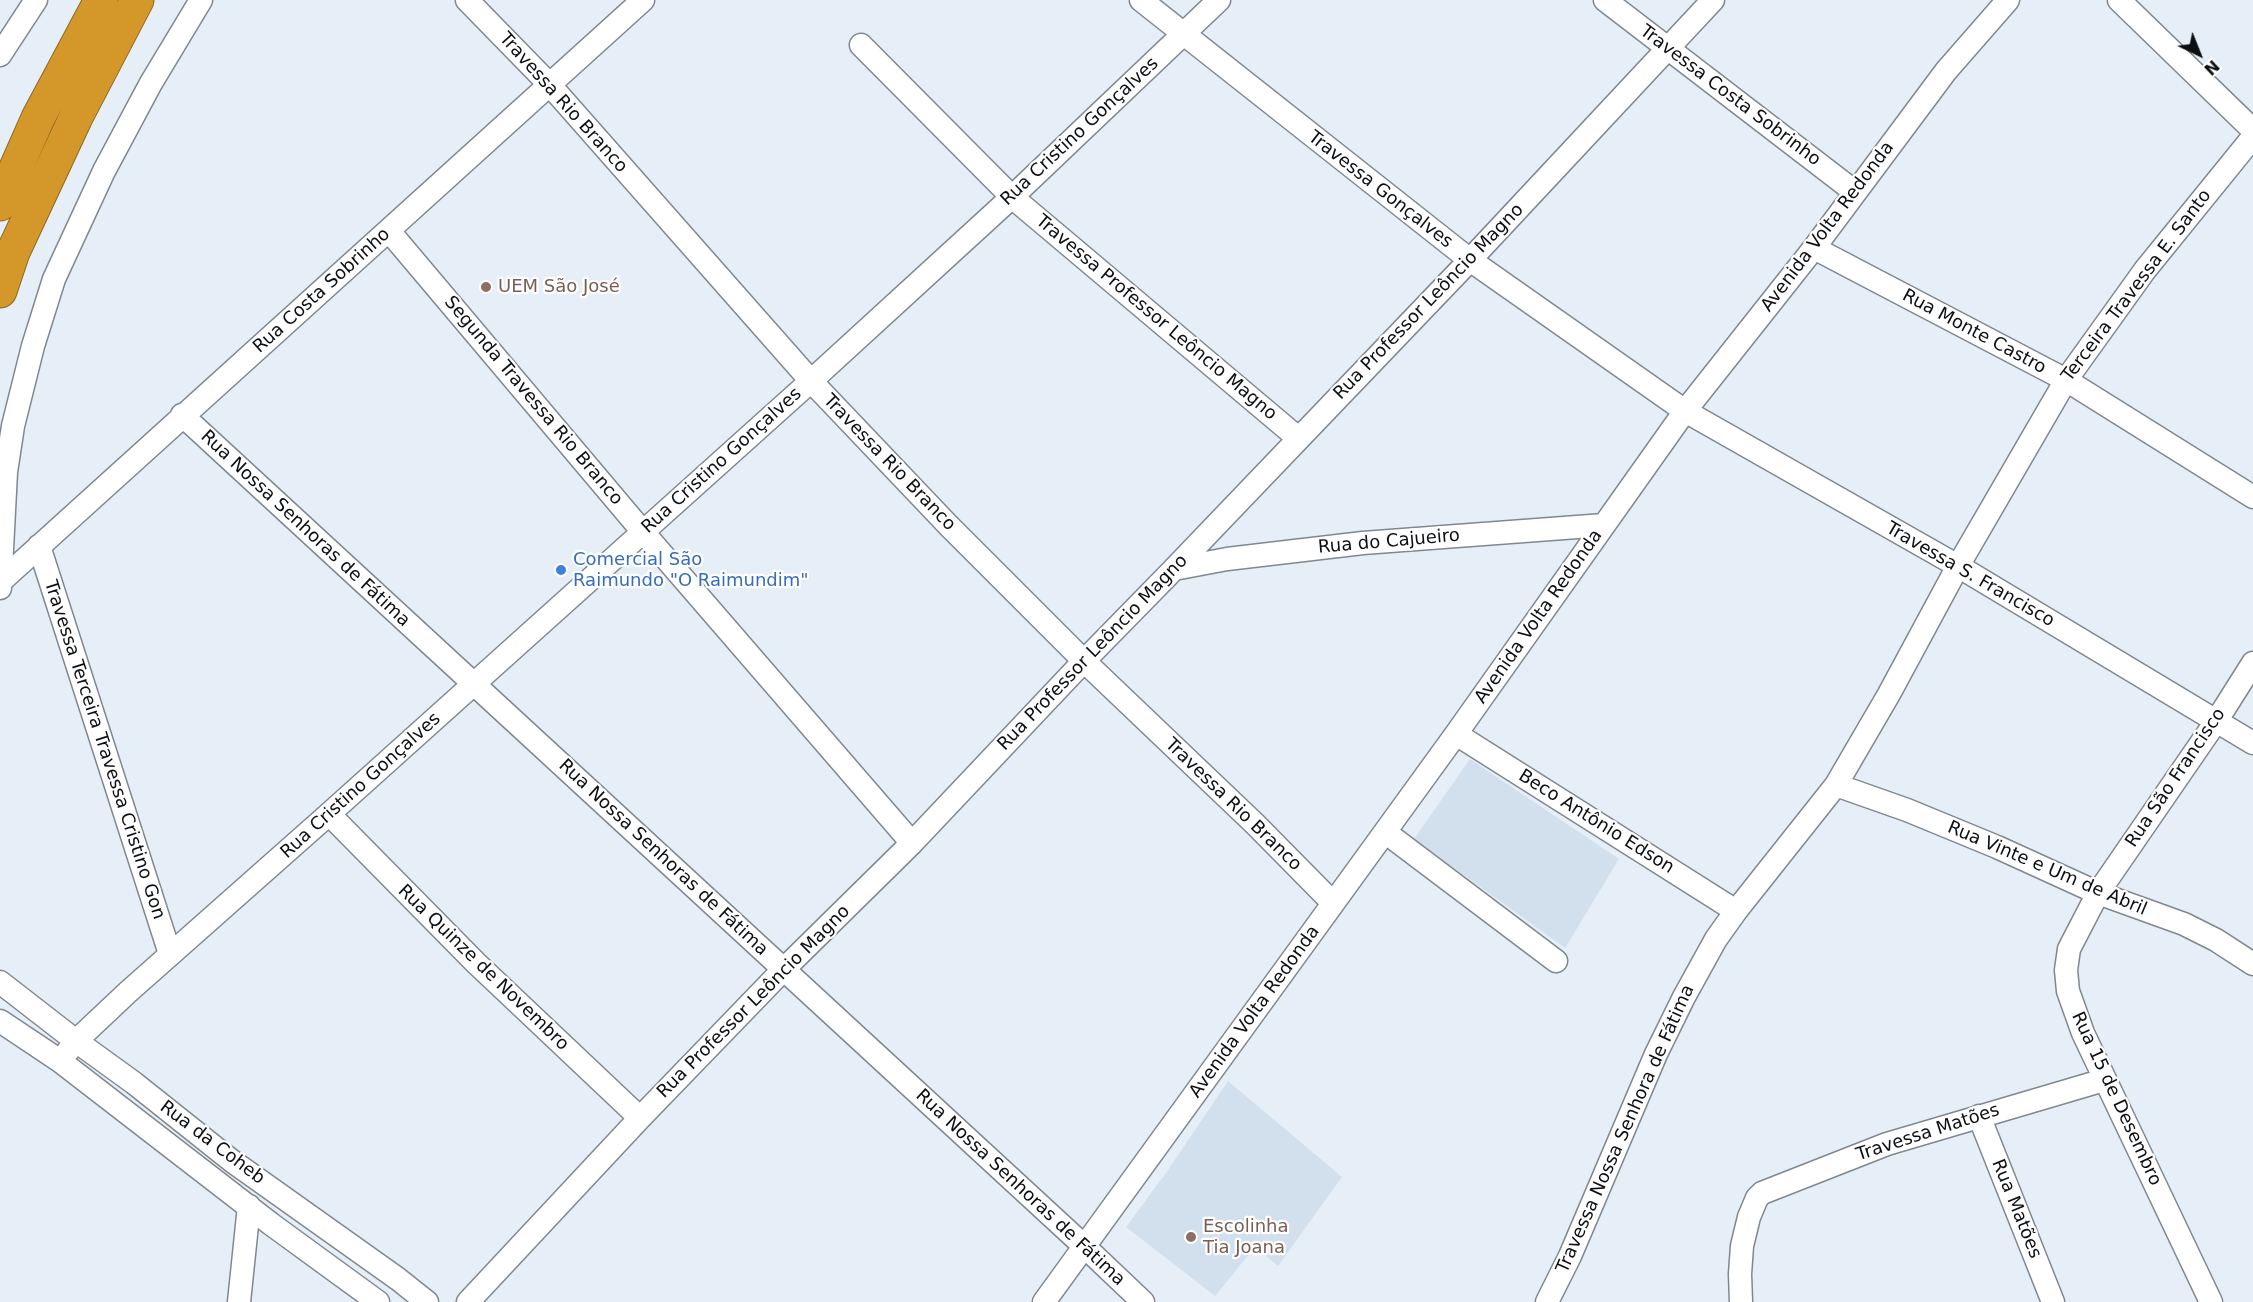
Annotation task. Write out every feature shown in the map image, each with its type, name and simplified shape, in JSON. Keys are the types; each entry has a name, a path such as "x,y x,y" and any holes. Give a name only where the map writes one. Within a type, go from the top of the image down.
{"highway":[{"path":"0,204 38,118 101,0"},
{"path":"0,291 17,242 76,117 137,0"}],"street":[{"path":"0,55 36,0"},
{"path":"1,587 5,483 13,426 33,346 54,279 104,171 201,0"},
{"name":"Travessa Rio Branco","path":"467,0 549,84 811,381 949,526 1333,903"},
{"name":"Rua Costa Sobrinho","path":"1,587 39,546 644,0"},
{"name":"Travessa Gonçalves","path":"1142,0 1470,260 1685,411"},
{"name":"Rua Cristino Gonçalves","path":"60,1061 76,1041 170,954 330,814 1012,197 1219,0"},
{"name":"Travessa Costa Sobrinho","path":"1605,0 1855,192"},
{"name":"Rua Professor Leôncio Magno","path":"468,1302 640,1118 783,970 912,843 1470,260 1713,0"},
{"name":"Avenida Volta Redonda","path":"1044,1302 1456,734 1685,411 1814,249 1946,71 2008,0"},
{"path":"2119,0 2253,130"},
{"name":"Travessa Professor Leôncio Magno","path":"861,45 1012,197 1298,438"},
{"name":"Terceira Travessa E. Santo","path":"1836,785 1889,694 1958,566 2066,380 2145,270 2253,137"},
{"name":"Segunda Travessa Rio Branco","path":"389,231 643,532 912,843"},
{"name":"Rua Monte Castro","path":"1814,249 2066,380 2253,497"},
{"name":"Travessa S. Francisco","path":"1685,411 1958,566 2253,742"},
{"name":"Rua Nossa Senhoras de Fátima","path":"182,416 1143,1302"},
{"name":"Rua do Cajueiro","path":"1174,569 1227,559 1363,543 1604,525"},
{"name":"Travessa Terceira Travessa Cristino Gon","path":"39,546 170,954"},
{"name":"Rua São Francisco","path":"2098,893 2217,720 2253,663"},
{"name":"Beco Antônio Edson","path":"1456,734 1736,911"},
{"name":"Rua Vinte e Um de Abril","path":"1836,785 1907,810 1997,847 2098,893 2184,924 2216,940 2253,964"},
{"name":"Travessa Nossa Senhora de Fátima","path":"1547,1302 1570,1256 1665,1035 1716,939 1836,785"},
{"name":"Rua Quinze de Novembro","path":"330,814 476,963 640,1118"},
{"path":"1385,832 1556,961"},
{"name":"Rua 15 de Desembro","path":"2098,893 2069,949 2066,970 2068,991 2083,1033 2104,1080 2211,1302"},
{"name":"Rua da Coheb","path":"0,982 134,1083 232,1161 379,1265 427,1302"},
{"name":"Rua da Coheb","path":"0,1021 60,1061 378,1302"},
{"name":"Travessa Matões","path":"1741,1302 1742,1246 1749,1216 1757,1198 1774,1187 1887,1144 2104,1080"},
{"name":"Rua Matões","path":"1979,1116 2053,1302"},
{"path":"239,1302 249,1206"},
{"name":"Avenida Volta Redonda","path":"1036,1302 1084,1246"}],"shaded area":[{"path":"1470,759 1619,859 1565,948 1414,839"},
{"path":"1228,1081 1342,1177 1278,1266 1255,1247 1215,1296 1126,1227 1166,1173"}],"place":[{"name":"UEM São José","path":"486,287"},
{"name":"Comercial São Raimundo \"O Raimundim\"","path":"561,570"},
{"name":"Escolinha Tia Joana","path":"1191,1237"}]}
